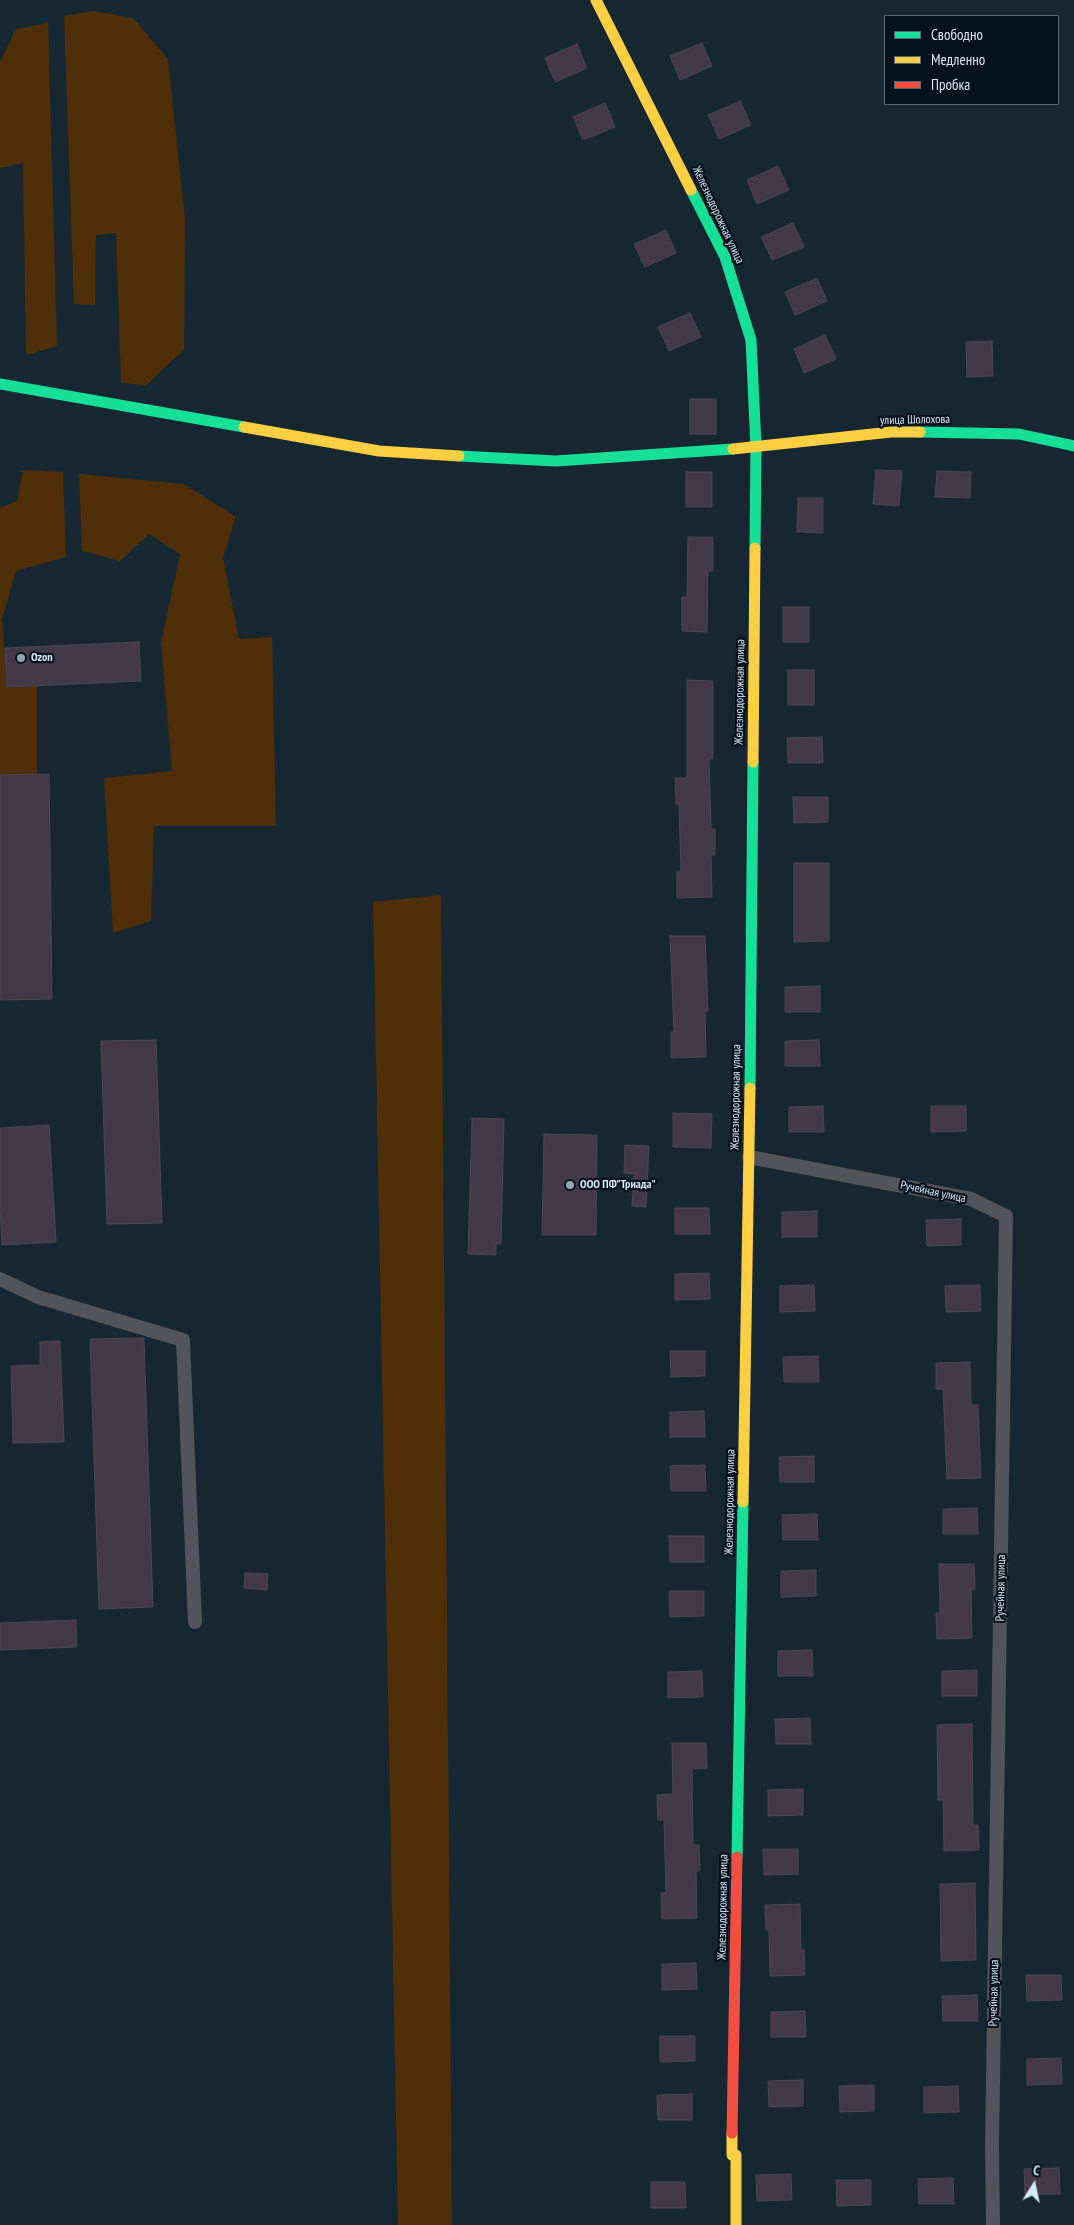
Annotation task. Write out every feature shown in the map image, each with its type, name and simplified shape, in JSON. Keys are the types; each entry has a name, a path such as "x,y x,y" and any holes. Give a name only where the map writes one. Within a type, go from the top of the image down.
{"street":[{"name":"Железнодорожная улица","path":"596,0 725,257 752,340 756,447 749,1157 732,2155 736,2155 736,2225"},
{"name":"улица Шолохова","path":"0,384 380,450 556,461 756,447 891,432 1019,434 1074,446"},
{"name":"Ручейная улица","path":"749,1157 971,1199 1006,1216 992,2135 993,2225"},
{"path":"0,1280 38,1297 184,1340 195,1622"}],"shaded area":[{"path":"93,11 133,18 168,59 185,220 184,350 146,385 121,383 116,233 96,235 95,305 74,304 64,16"},
{"path":"48,23 57,346 26,355 23,163 0,168 0,62 16,29"},
{"path":"23,470 63,472 66,557 16,571 2,619 7,687 37,686 37,774 0,775 0,508 17,501"},
{"path":"79,474 184,484 236,517 223,558 239,639 272,637 276,826 154,826 151,921 113,933 104,778 172,771 161,643 180,554 149,534 120,561 82,551"},
{"path":"441,895 452,2225 398,2225 373,902"}],"building":[{"path":"702,43 712,66 680,80 670,56"},
{"path":"577,44 587,68 555,82 545,58"},
{"path":"740,101 751,125 719,139 708,115"},
{"path":"605,103 615,127 583,140 573,117"},
{"path":"778,166 789,190 757,204 747,180"},
{"path":"793,223 804,247 772,260 761,237"},
{"path":"666,230 676,253 645,267 634,244"},
{"path":"817,278 827,301 795,315 785,292"},
{"path":"690,313 701,337 669,351 658,327"},
{"path":"825,335 836,359 804,373 794,349"},
{"path":"992,341 993,376 967,377 966,342"},
{"path":"690,399 716,399 716,434 690,434"},
{"path":"876,470 902,471 899,506 873,504"},
{"path":"937,471 971,472 970,498 935,497"},
{"path":"686,472 712,472 712,507 686,507"},
{"path":"798,498 823,498 823,533 797,532"},
{"path":"688,537 713,537 713,571 708,571 707,632 682,631 682,597 687,597"},
{"path":"783,607 809,607 809,642 783,642"},
{"path":"139,642 141,681 7,687 5,648"},
{"path":"788,670 814,670 814,705 788,705"},
{"path":"687,680 713,681 713,759 709,759 711,829 715,829 715,855 711,855 712,897 677,898 677,872 681,872 679,804 676,804 675,778 687,778"},
{"path":"822,737 823,763 788,763 787,738"},
{"path":"49,774 52,999 0,1000 0,775"},
{"path":"793,797 828,797 828,822 794,823"},
{"path":"794,863 829,863 829,941 794,942"},
{"path":"670,936 705,936 708,1011 705,1011 706,1057 671,1058 671,1032 674,1032"},
{"path":"820,986 820,1012 785,1012 785,987"},
{"path":"156,1040 162,1223 107,1224 101,1041"},
{"path":"819,1040 820,1066 785,1066 785,1041"},
{"path":"823,1106 824,1132 789,1132 789,1107"},
{"path":"931,1106 966,1106 966,1131 931,1132"},
{"path":"673,1113 712,1114 711,1148 673,1147"},
{"path":"472,1118 504,1119 501,1244 496,1244 496,1255 468,1254"},
{"path":"49,1125 56,1242 2,1245 0,1128"},
{"path":"544,1134 597,1135 596,1235 542,1235"},
{"path":"625,1145 649,1146 646,1207 632,1206 634,1174 624,1173"},
{"path":"675,1208 709,1208 710,1234 675,1234"},
{"path":"817,1211 817,1237 782,1237 782,1212"},
{"path":"961,1219 961,1245 927,1246 926,1220"},
{"path":"709,1273 710,1299 675,1300 675,1274"},
{"path":"814,1285 815,1311 780,1312 780,1286"},
{"path":"980,1285 981,1311 946,1312 945,1286"},
{"path":"144,1338 153,1607 99,1609 90,1339"},
{"path":"60,1341 64,1442 13,1443 11,1366 40,1365 40,1342"},
{"path":"670,1351 705,1351 705,1376 671,1377"},
{"path":"818,1356 819,1382 784,1382 783,1357"},
{"path":"970,1362 971,1405 978,1405 981,1478 947,1479 943,1389 936,1389 936,1363"},
{"path":"704,1411 705,1437 670,1437 670,1412"},
{"path":"814,1456 814,1482 780,1482 779,1457"},
{"path":"705,1465 706,1491 671,1491 670,1466"},
{"path":"977,1508 978,1534 943,1534 943,1509"},
{"path":"817,1514 818,1540 783,1540 782,1515"},
{"path":"669,1536 704,1536 704,1562 670,1562"},
{"path":"939,1564 974,1564 975,1589 971,1590 972,1638 937,1639 936,1613 940,1613"},
{"path":"816,1570 816,1596 781,1597 781,1571"},
{"path":"245,1573 268,1574 267,1590 244,1588"},
{"path":"669,1591 704,1591 704,1616 670,1617"},
{"path":"76,1620 77,1647 0,1650 0,1623"},
{"path":"812,1650 813,1676 778,1676 778,1651"},
{"path":"977,1670 977,1696 942,1696 942,1671"},
{"path":"702,1671 703,1697 668,1698 668,1672"},
{"path":"810,1718 811,1744 776,1744 775,1719"},
{"path":"972,1724 973,1825 978,1825 979,1850 944,1851 943,1800 938,1800 937,1725"},
{"path":"672,1743 706,1743 707,1768 692,1769 693,1845 699,1845 700,1871 696,1871 697,1918 662,1919 661,1893 666,1893 664,1820 658,1820 657,1795 673,1794"},
{"path":"803,1789 803,1815 768,1816 768,1790"},
{"path":"763,1849 798,1849 798,1874 764,1875"},
{"path":"975,1883 976,1960 941,1961 940,1884"},
{"path":"800,1904 801,1950 804,1950 805,1975 770,1976 769,1930 766,1930 765,1905"},
{"path":"696,1963 697,1989 662,1990 662,1964"},
{"path":"1026,1975 1061,1975 1062,2000 1027,2001"},
{"path":"977,1995 978,2021 943,2021 942,1996"},
{"path":"805,2011 806,2037 771,2037 771,2012"},
{"path":"660,2036 695,2036 695,2061 660,2062"},
{"path":"1061,2058 1062,2084 1027,2085 1027,2059"},
{"path":"803,2080 803,2106 769,2107 768,2081"},
{"path":"874,2085 874,2111 840,2112 839,2086"},
{"path":"958,2086 959,2112 924,2113 924,2087"},
{"path":"692,2094 692,2120 658,2120 657,2095"},
{"path":"1059,2168 1060,2194 1025,2194 1024,2169"},
{"path":"791,2174 792,2200 757,2201 756,2175"},
{"path":"953,2178 954,2204 919,2204 918,2179"},
{"path":"836,2180 871,2180 871,2205 837,2206"},
{"path":"651,2182 685,2182 686,2208 651,2208"}],"traffic: fast":[{"path":"691,190 725,257 751,340 756,447 755,548"},
{"path":"0,384 244,427"},
{"path":"920,432 1019,434 1074,446"},
{"path":"459,456 556,461 733,449"},
{"path":"750,1088 753,762"},
{"path":"737,1857 743,1502"}],"traffic: slow":[{"path":"596,0 691,190"},
{"path":"244,427 379,451 459,456"},
{"path":"733,449 891,432 920,432"},
{"path":"753,762 755,548"},
{"path":"743,1502 750,1088"},
{"path":"732,2133 732,2155 736,2155 736,2225"}],"traffic: jam":[{"path":"732,2133 737,1857"}],"place":[{"name":"Ozon","path":"21,658"},
{"name":"ООО ПФ\"Триада\"","path":"570,1185"}]}
